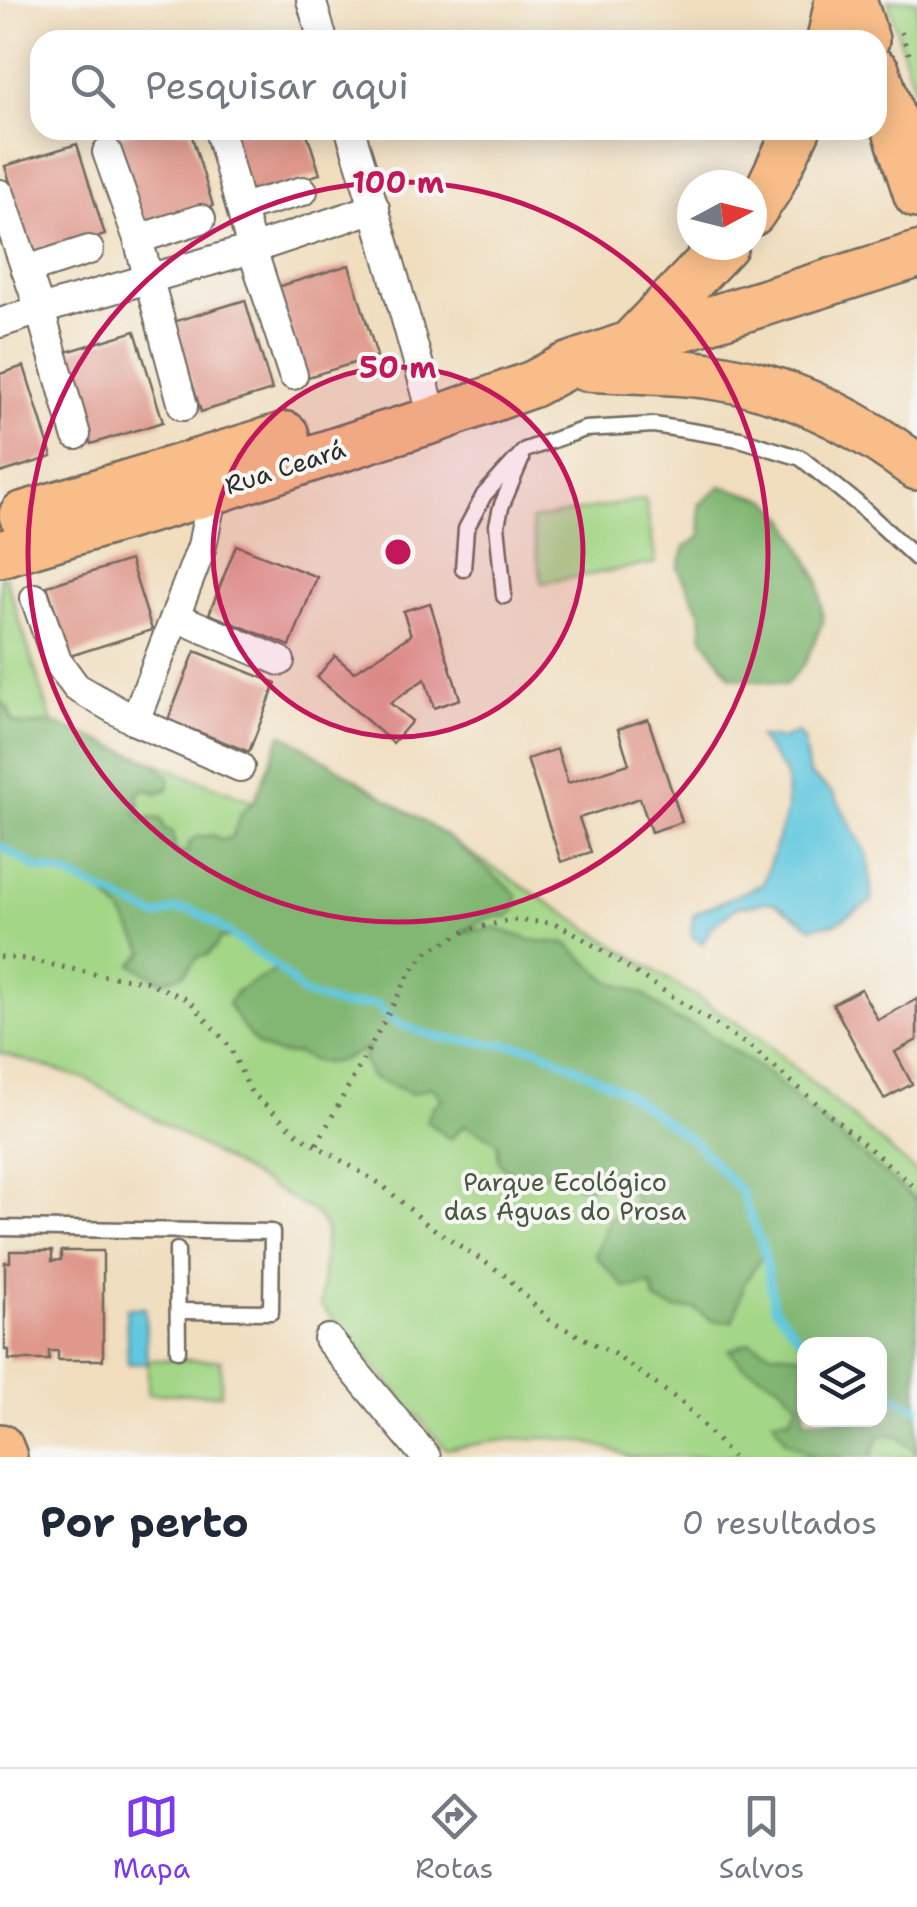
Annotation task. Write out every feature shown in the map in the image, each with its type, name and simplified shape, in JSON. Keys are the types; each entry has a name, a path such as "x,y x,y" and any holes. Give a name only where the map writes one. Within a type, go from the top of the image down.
{"main road":[{"path":"832,30 838,0"},
{"path":"854,0 863,30"},
{"path":"887,102 917,195"},
{"path":"767,191 792,140"},
{"name":"Rua Ceará","path":"0,554 213,491 384,434 431,408 528,371 564,367 917,255"},
{"path":"628,346 711,260"},
{"path":"564,367 723,377 783,392 834,414 887,444 917,467"},
{"name":"Rua Ceará","path":"0,522 376,408 431,408"},
{"path":"0,1447 4,1457"}],"street":[{"path":"311,0 319,30"},
{"path":"222,140 293,374"},
{"path":"353,140 431,408"},
{"path":"107,152 138,239 184,406"},
{"path":"241,208 303,190"},
{"path":"0,194 40,310 76,435"},
{"path":"0,323 376,208"},
{"path":"138,239 201,219"},
{"path":"26,270 89,250"},
{"path":"135,721 202,546 213,491"},
{"path":"34,598 57,661 76,687 135,721 240,767"},
{"path":"176,617 280,660"},
{"path":"328,1339 426,1457"}],"lane":[{"path":"463,569 466,529 484,496 525,450 584,428 654,425 740,440 801,458 917,559"},
{"path":"504,596 497,525 525,450"},
{"path":"0,1228 272,1232 271,1312 178,1311"},
{"path":"177,1250 178,1350"}],"path":[{"path":"316,1144 412,970 428,951 468,930 511,920 554,923 752,1048 917,1189"},
{"path":"0,956 146,981 190,1000 230,1046 251,1092 299,1136 382,1185 428,1225 506,1276 550,1321 614,1354 684,1404 732,1457"}],"green space":[{"path":"888,0 917,0 917,102"},
{"path":"721,486 769,500 788,521 819,581 823,621 805,663 786,685 731,677 703,638 701,613 678,568 685,547 701,536 699,505"},
{"path":"645,499 656,563 542,583 531,520"},
{"name":"Parque Ecológico das Águas do Prosa","path":"5,576 52,722 254,802 282,733 759,1037 917,1173 917,1457 630,1457 584,1442 539,1438 446,1449 321,1305 326,1230 312,1211 86,1079 0,1053 0,578"},
{"path":"0,702 8,708 13,722 25,726 52,722 153,762 170,778 168,789 157,793 147,789 137,794 140,805 136,814 143,822 161,819 165,829 173,832 175,851 181,853 188,851 189,843 196,837 232,837 242,811 254,802 282,733 449,838 517,894 516,909 508,917 492,916 461,932 495,928 530,940 567,944 609,981 645,995 673,1019 698,1027 770,1075 917,1201 917,1453 897,1436 879,1436 871,1457 815,1457 785,1440 773,1420 790,1418 797,1405 797,1427 887,1427 887,1337 799,1337 774,1307 764,1253 745,1282 733,1321 712,1321 695,1309 675,1309 656,1301 651,1285 625,1288 595,1255 610,1218 637,1211 633,1192 604,1182 583,1188 556,1174 511,1174 499,1161 497,1141 465,1125 450,1139 426,1121 434,1105 443,1099 431,1087 412,1094 371,1077 363,1059 369,1047 326,1063 297,1053 263,1048 248,1034 228,1004 237,991 278,969 237,939 220,938 184,974 162,981 132,965 145,952 121,912 102,893 65,874 39,869 0,846"},
{"path":"751,1342 772,1352 797,1354 797,1402 779,1384 742,1365 729,1350"},
{"path":"148,1360 221,1360 221,1394 148,1394"}],"water":[{"path":"797,732 803,740 809,774 834,794 868,856 872,901 836,923 812,927 777,904 737,907 712,926 702,944 692,937 694,914 763,884 787,810 786,775 759,737 782,739"},
{"path":"126,1308 145,1308 147,1363 128,1364"}],"building":[{"path":"115,140 193,140 213,206 141,225"},
{"path":"231,140 309,140 320,174 248,196"},
{"path":"77,144 105,235 33,257 5,166"},
{"path":"349,265 377,356 305,378 277,287"},
{"path":"245,300 272,390 201,412 173,322"},
{"path":"135,331 163,422 91,444 63,353"},
{"path":"24,366 52,457 0,473 0,374"},
{"path":"236,545 317,577 290,646 209,614"},
{"path":"130,560 152,630 70,656 47,586"},
{"path":"430,603 460,699 434,708 425,679 390,703 412,721 393,743 317,677 335,656 354,672 411,635 403,611"},
{"path":"195,651 276,683 249,752 168,720"},
{"path":"648,719 682,822 651,832 640,798 579,818 591,852 561,862 527,759 557,749 568,783 629,764 618,729"},
{"path":"861,989 878,1020 917,999 917,1040 895,1052 912,1084 884,1099 833,1004"},
{"path":"10,1251 52,1251 52,1261 61,1260 61,1251 103,1251 103,1360 58,1360 58,1351 49,1351 49,1360 9,1360 9,1350 5,1350 5,1262 10,1262"}],"waterway":[{"path":"0,846 39,869 65,874 157,917 174,910 191,910 279,969 304,994 342,1006 377,1004 396,1023 439,1038 536,1048 620,1089 698,1145 741,1192 764,1251 774,1307 799,1337"},
{"path":"887,1394 917,1408"}]}
